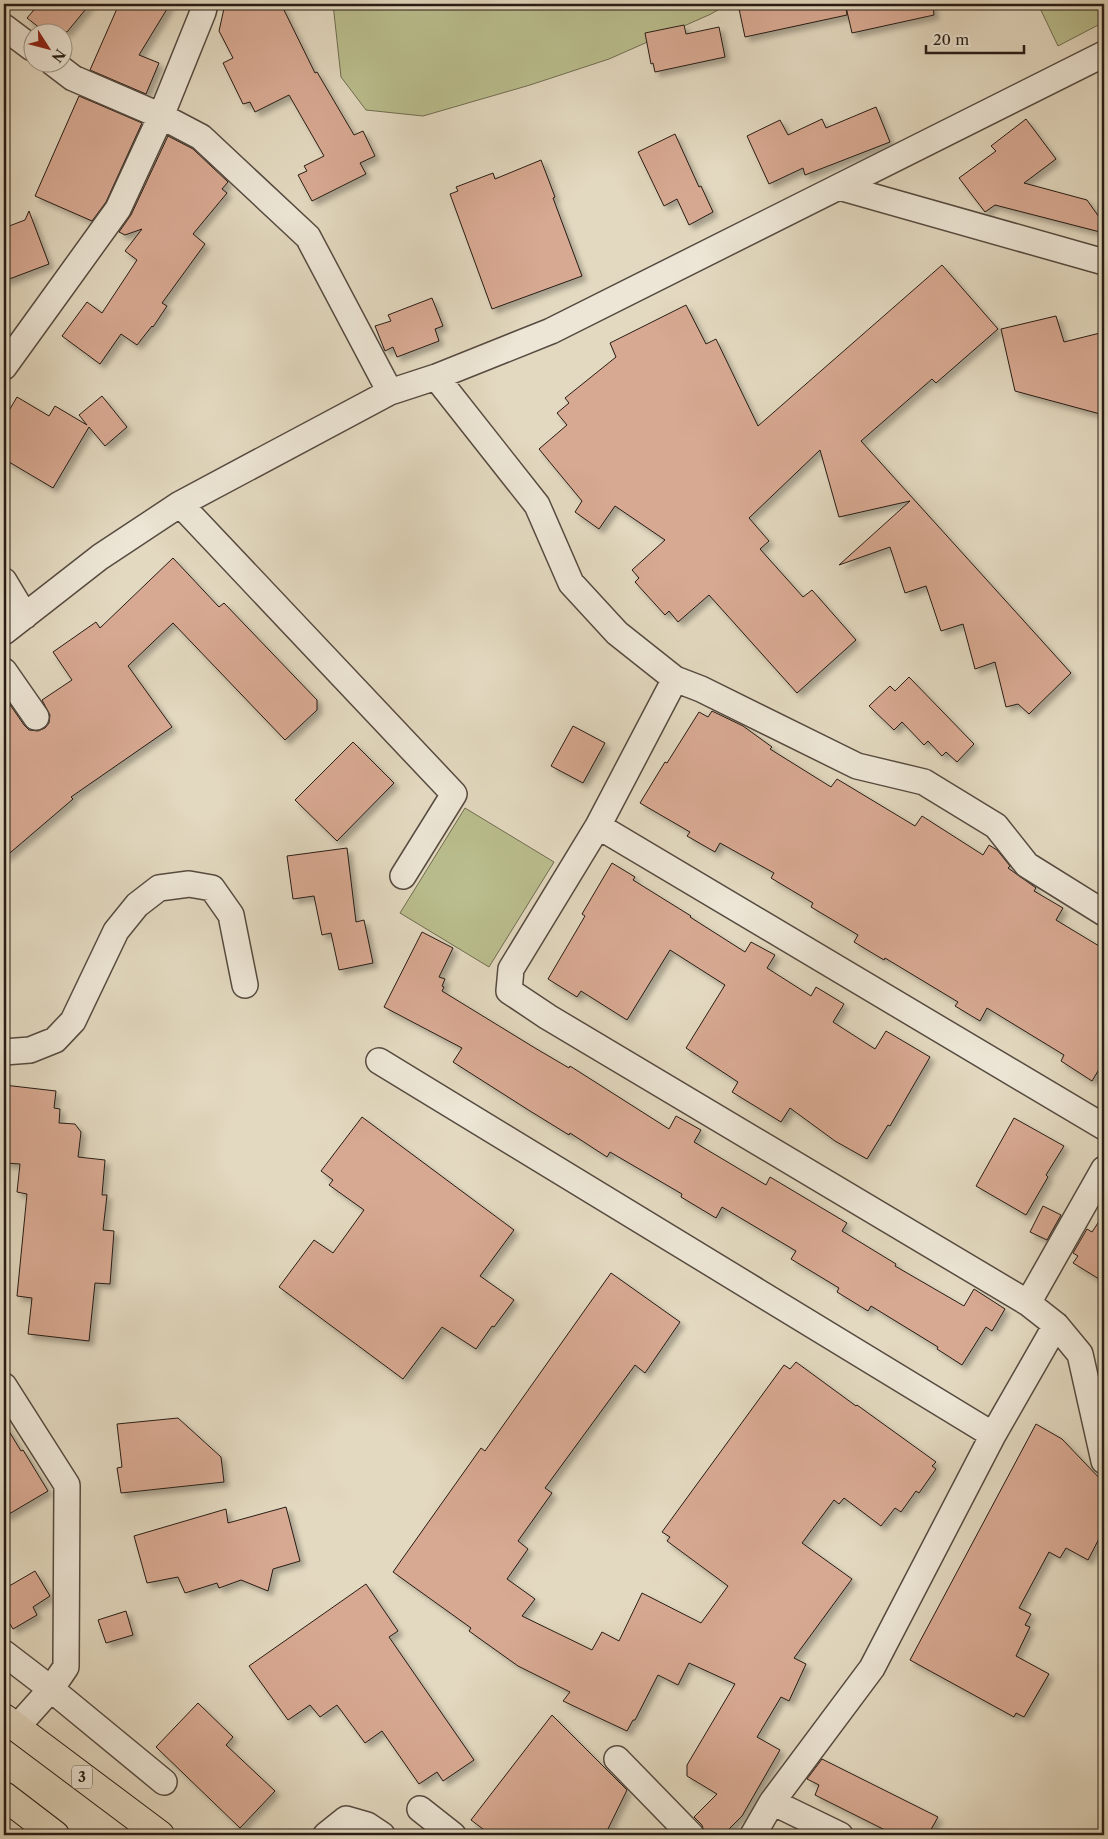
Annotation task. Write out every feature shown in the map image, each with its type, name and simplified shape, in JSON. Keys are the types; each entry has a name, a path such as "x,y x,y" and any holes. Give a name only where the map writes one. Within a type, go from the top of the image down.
{"highway":[{"name":"3","path":"10,1723 160,1835"},
{"path":"4,1796 55,1835"}],"street":[{"path":"4,367 118,209 161,116 205,4"},
{"path":"4,27 22,40"},
{"path":"4,632 100,556 180,504 390,392 436,377 551,332 1104,54"},
{"path":"65,72 73,78 161,116 201,137 308,237 390,392"},
{"path":"839,187 1104,262"},
{"path":"436,377 537,505 571,583 617,633 675,679 700,689 857,766 924,782 996,826 1027,865 1104,913"},
{"path":"180,504 454,794 402,876"},
{"path":"4,581 25,616"},
{"path":"4,671 36,717"},
{"path":"675,679 598,826 511,969 509,991 557,1022 1028,1303 1056,1325 1080,1354 1104,1461"},
{"path":"598,826 1104,1127"},
{"path":"4,1052 30,1050 55,1040 73,1021 116,931 137,905 159,888 189,884 212,888 231,915 245,985"},
{"path":"379,1061 993,1435"},
{"path":"1028,1303 1104,1169"},
{"path":"752,1835 772,1802 872,1668 993,1435 1056,1325"},
{"path":"4,1386 67,1485 66,1667 51,1689 10,1723"},
{"path":"4,1653 164,1782"},
{"path":"617,1759 691,1835"},
{"path":"772,1802 840,1835"},
{"path":"420,1809 453,1835"},
{"path":"326,1835 346,1819 367,1825 382,1835"}],"green space":[{"path":"333,4 728,4 711,14 609,59 530,85 423,116 366,110 341,77"},
{"path":"1038,4 1104,4 1104,22 1058,46"},
{"path":"465,808 554,862 489,967 400,913"}],"building":[{"path":"39,4 90,4 72,26 72,22 32,22 27,18"},
{"path":"119,4 170,4 139,55 159,63 146,94 90,70"},
{"path":"225,4 281,4 315,73 317,72 354,135 363,131 375,156 360,163 366,174 312,201 298,175 307,171 304,166 324,156 289,95 255,112 250,102 243,104 223,63 233,58 219,31"},
{"path":"738,4 933,4 934,15 852,33 846,7 847,15 745,37"},
{"path":"684,25 686,34 719,27 725,57 655,72 653,63 651,64 645,33"},
{"path":"79,96 142,123 106,202 92,221 35,196"},
{"path":"876,107 890,142 805,175 803,168 769,184 747,136 780,120 788,135 822,119 826,128"},
{"path":"1026,119 1056,159 1024,183 1087,200 1104,224 1104,233 995,205 985,212 959,178 996,151 991,146"},
{"path":"675,134 699,187 701,186 713,212 689,225 677,199 664,206 638,152"},
{"path":"168,136 193,149 228,182 222,189 227,193 193,234 205,244 162,303 167,306 153,327 137,345 121,334 100,364 62,336 87,302 102,313 137,260 125,251 142,229 125,235 119,232 131,215"},
{"path":"541,160 582,276 492,309 450,194 458,191 456,187 493,173 495,179"},
{"path":"29,211 49,264 4,281 4,228 25,220"},
{"path":"942,265 998,329 936,383 932,379 861,441 1071,673 1029,714 1018,704 1006,707 995,662 975,669 963,624 941,631 926,586 905,593 890,547 839,565 910,501 839,517 820,450 749,518 769,541 760,549 803,597 812,590 856,640 797,693 709,595 678,622 669,611 665,615 635,582 639,578 632,570 665,540 615,506 599,529 575,512 582,501 539,449 567,425 557,413 569,403 565,398 616,357 610,343 686,305 706,344 716,339 758,426"},
{"path":"432,298 443,326 435,329 439,341 397,357 393,347 385,351 375,326 391,321 388,315"},
{"path":"1056,316 1064,342 1104,332 1104,415 1015,391 1001,329"},
{"path":"102,396 127,427 105,446 89,427 53,488 4,459 4,419 17,397 49,416 55,406 87,425 79,415"},
{"path":"173,558 219,607 224,603 317,700 317,710 285,740 173,623 128,666 172,727 71,797 73,799 4,858 4,696 29,730 38,731 45,728 49,723 50,715 42,700 72,680 53,652 96,622 100,628"},
{"path":"909,677 974,744 957,762 946,752 942,756 928,741 924,745 902,722 894,730 869,706 890,686 895,691"},
{"path":"712,711 743,726 772,747 770,749 831,787 837,779 915,826 922,816 983,855 989,845 997,850 1010,866 1008,868 1036,888 1034,891 1063,908 1056,920 1104,949 1104,1061 1092,1081 1061,1061 1064,1055 987,1008 980,1021 955,1006 958,1002 885,958 884,960 854,942 858,935 811,907 813,903 771,878 774,873 720,843 715,852 687,836 690,832 640,803 699,712 708,717"},
{"path":"573,726 605,743 583,783 551,766"},
{"path":"353,742 394,783 337,841 295,800"},
{"path":"347,848 356,922 364,920 373,963 339,970 331,933 322,935 314,896 293,899 287,856"},
{"path":"612,863 635,877 633,880 745,952 751,942 775,955 767,968 811,996 816,987 844,1004 833,1022 875,1049 886,1031 930,1057 890,1126 888,1125 867,1159 835,1141 790,1108 781,1122 732,1092 738,1082 686,1048 725,985 670,950 627,1020 581,991 577,997 548,979 585,916 582,914"},
{"path":"422,932 453,948 439,977 445,979 442,991 569,1068 570,1066 669,1129 676,1116 701,1130 694,1142 766,1185 770,1177 847,1223 842,1231 896,1264 895,1266 964,1306 974,1289 1005,1309 992,1331 986,1327 962,1365 937,1349 938,1347 871,1306 868,1311 837,1292 839,1288 791,1259 796,1251 722,1207 716,1218 681,1197 682,1194 610,1152 607,1157 570,1133 569,1135 453,1062 462,1048 384,1007"},
{"path":"4,1085 56,1091 54,1108 60,1109 59,1123 75,1124 81,1132 78,1157 105,1160 102,1195 107,1195 103,1230 114,1231 110,1284 95,1283 89,1341 28,1334 32,1298 17,1296 27,1194 17,1192 20,1164 5,1163 8,1129 4,1129"},
{"path":"362,1117 514,1230 480,1276 514,1300 494,1327 492,1326 476,1349 442,1327 403,1379 279,1287 314,1240 333,1253 364,1210 329,1185 333,1180 321,1171"},
{"path":"1014,1118 1064,1146 1046,1175 1048,1177 1026,1215 976,1186"},
{"path":"1043,1206 1061,1215 1047,1240 1030,1232"},
{"path":"1104,1214 1104,1282 1073,1263 1078,1256 1073,1253 1087,1229 1092,1232"},
{"path":"611,1273 680,1322 645,1373 635,1365 545,1488 552,1493 518,1541 528,1549 507,1579 535,1599 522,1616 592,1650 602,1632 619,1641 642,1593 701,1623 728,1586 667,1541 670,1537 662,1532 784,1365 790,1369 796,1362 936,1462 932,1466 936,1469 919,1493 916,1491 901,1512 895,1508 881,1526 844,1498 839,1504 834,1500 802,1543 852,1579 794,1658 806,1664 789,1701 781,1697 757,1737 780,1750 742,1816 723,1835 705,1835 702,1825 694,1817 717,1794 687,1776 687,1765 735,1684 689,1663 678,1685 658,1675 635,1720 633,1720 627,1731 563,1701 570,1692 518,1666 469,1631 471,1628 393,1572 481,1448 485,1451"},
{"path":"178,1418 221,1457 224,1482 121,1493 117,1468 122,1467 117,1424"},
{"path":"4,1423 48,1491 4,1517"},
{"path":"1036,1424 1062,1439 1104,1483 1104,1529 1088,1560 1066,1548 1060,1558 1049,1552 1019,1608 1031,1614 1025,1625 1030,1627 1016,1656 1049,1674 1024,1717 1016,1713 1014,1717 910,1660"},
{"path":"286,1507 300,1561 273,1569 268,1591 241,1580 219,1588 217,1583 185,1593 178,1577 147,1583 134,1536 226,1509 228,1523"},
{"path":"35,1571 50,1596 33,1607 37,1615 13,1629 4,1614 4,1589"},
{"path":"366,1584 398,1631 389,1637 474,1760 443,1781 437,1772 419,1784 382,1731 365,1743 337,1705 320,1717 310,1705 288,1720 249,1666"},
{"path":"126,1611 133,1635 106,1643 98,1620"},
{"path":"198,1703 233,1737 226,1745 275,1791 240,1828 156,1747"},
{"path":"552,1715 627,1790 605,1835 491,1835 471,1820"},
{"path":"822,1759 938,1817 928,1835 895,1835 815,1795 819,1785 807,1779"}]}
